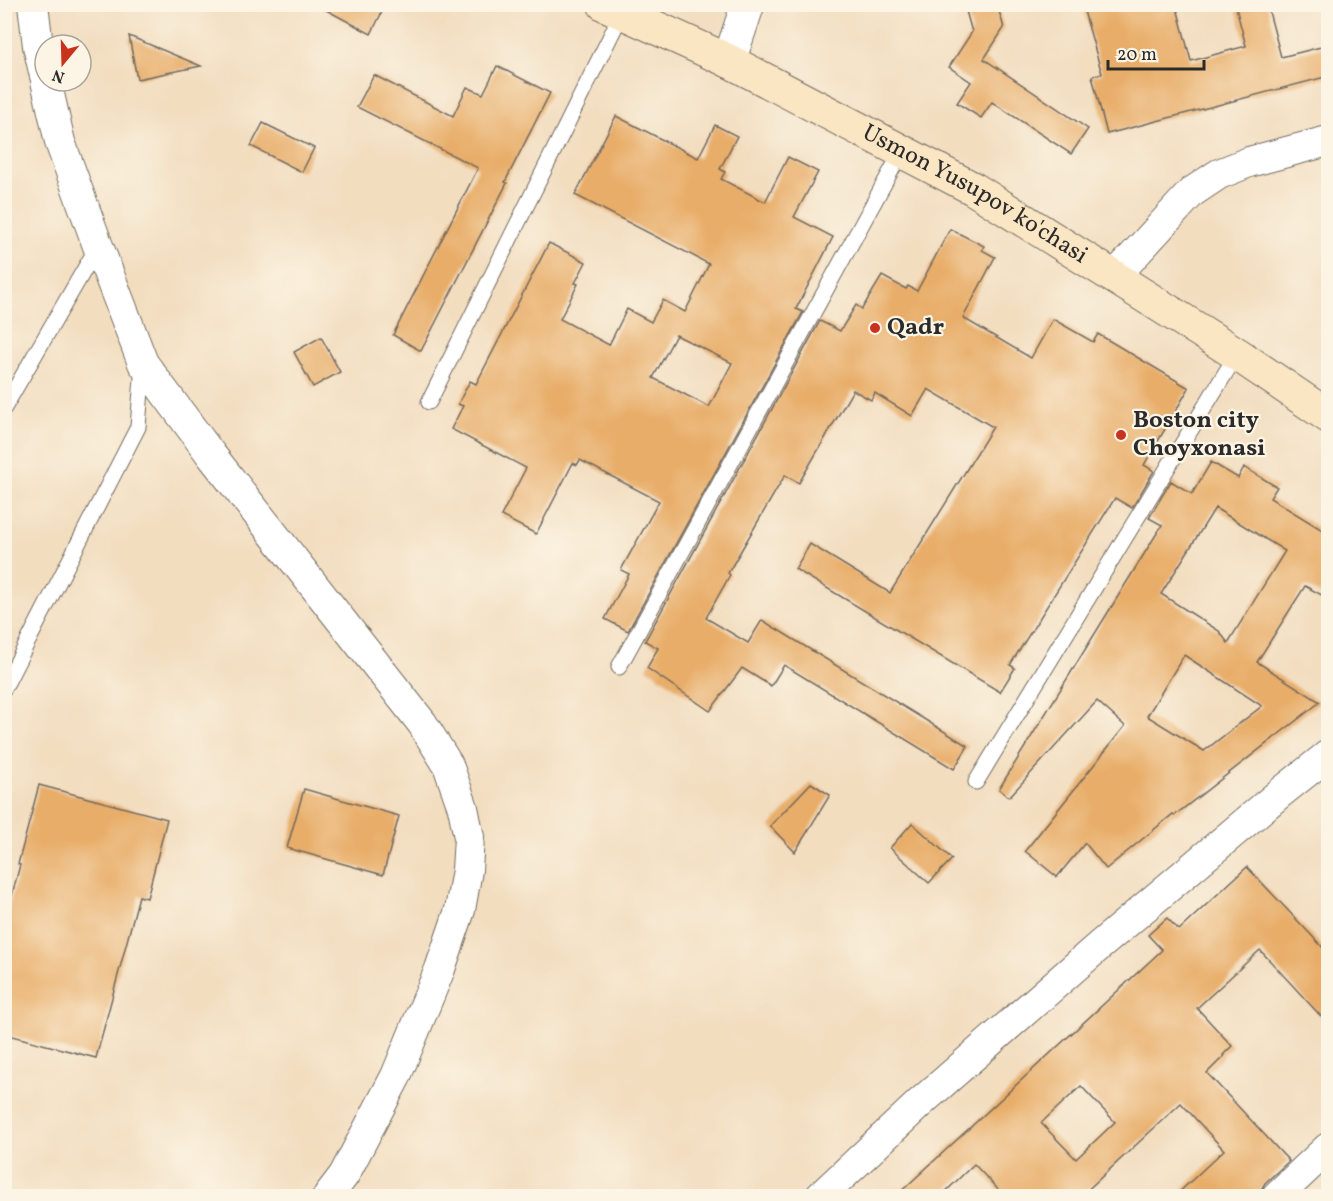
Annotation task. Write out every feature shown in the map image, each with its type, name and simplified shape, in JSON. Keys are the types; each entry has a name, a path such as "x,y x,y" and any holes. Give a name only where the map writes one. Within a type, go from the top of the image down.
{"main road":[{"name":"Usmon Yusupov ko'chasi","path":"613,9 729,61 974,189 1237,354 1329,416"}],"street":[{"path":"33,4 36,33"},
{"path":"729,61 748,4"},
{"path":"49,93 60,142 143,363 219,466 422,723 448,765 463,808 469,837 467,870 460,910 441,969 396,1076 344,1175 328,1197"},
{"path":"1114,277 1192,192 1219,174 1249,162 1329,141"},
{"path":"821,1197 921,1102 1090,954 1279,794 1329,755"},
{"path":"1277,1197 1329,1148"}],"lane":[{"path":"429,402 613,9"},
{"path":"619,667 902,151"},
{"path":"4,408 98,246"},
{"path":"976,782 1237,354"},
{"path":"4,688 138,427 143,363"}],"building":[{"path":"315,4 386,4 371,34"},
{"path":"964,4 997,4 1004,28 984,59 1088,129 1071,154 992,102 981,118 957,103 971,82 949,67 972,32"},
{"path":"1082,4 1176,4 1191,61 1246,46 1235,4 1267,4 1281,57 1329,45 1329,76 1107,134 1092,76 1102,74"},
{"path":"129,36 201,66 137,79"},
{"path":"497,66 550,93 421,351 393,335 478,168 357,107 374,75 453,116 467,87 483,94"},
{"path":"616,116 698,158 715,125 737,136 720,169 725,172 721,179 765,202 788,157 818,172 794,217 833,237 796,309 803,312 628,631 605,619 629,574 621,570 659,501 580,460 577,465 573,463 536,534 501,516 526,468 451,429 463,406 458,404 470,381 476,384 549,243 586,262 575,283 578,284 560,319 609,345 627,309 651,322 663,300 685,312 709,264 575,195","holes":["676,335 732,363 709,407 653,378"]},
{"path":"263,123 314,148 302,172 251,146"},
{"path":"950,229 984,246 982,250 995,257 963,318 1031,358 1053,319 1093,342 1098,334 1189,388 1144,465 1154,471 1132,508 1115,498 1010,665 1015,668 1000,692 795,569 810,544 890,593 993,427 928,389 912,416 875,393 871,400 853,390 799,483 785,475 728,573 730,575 706,618 748,643 762,620 968,746 954,769 784,665 771,686 742,668 710,711 647,668 658,648 645,641 820,321 840,331 856,305 862,309 882,276 906,289 908,286 917,291"},
{"path":"321,337 340,372 313,387 294,352"},
{"path":"1211,462 1238,478 1244,467 1277,487 1270,498 1329,534 1329,599 1305,586 1257,662 1320,702 1175,815 1173,814 1106,869 1085,843 1057,877 1025,851 1125,726 1097,701 1009,797 999,789 1162,525 1149,518 1171,481 1192,494","holes":["1215,508 1285,551 1228,643 1219,631 1161,594","1184,655 1262,706 1204,751 1147,716"]},
{"path":"811,783 830,795 795,852 770,826"},
{"path":"39,785 167,819 147,898 139,896 96,1058 4,1034 4,925"},
{"path":"304,789 399,816 383,875 287,848"},
{"path":"912,823 952,859 929,883 890,848"},
{"path":"1247,867 1329,954 1329,1025 1260,950 1197,1008 1232,1046 1207,1073 1289,1161 1265,1183 1258,1197 1174,1197 1224,1150 1181,1103 1080,1197 1005,1197 974,1164 940,1197 895,1197 1162,950 1148,935 1167,918 1179,930","holes":["1081,1086 1115,1122 1076,1159 1041,1123"]}],"place":[{"name":"Qadr","path":"875,328"},
{"name":"Boston city Choyxonasi","path":"1121,435"}]}
